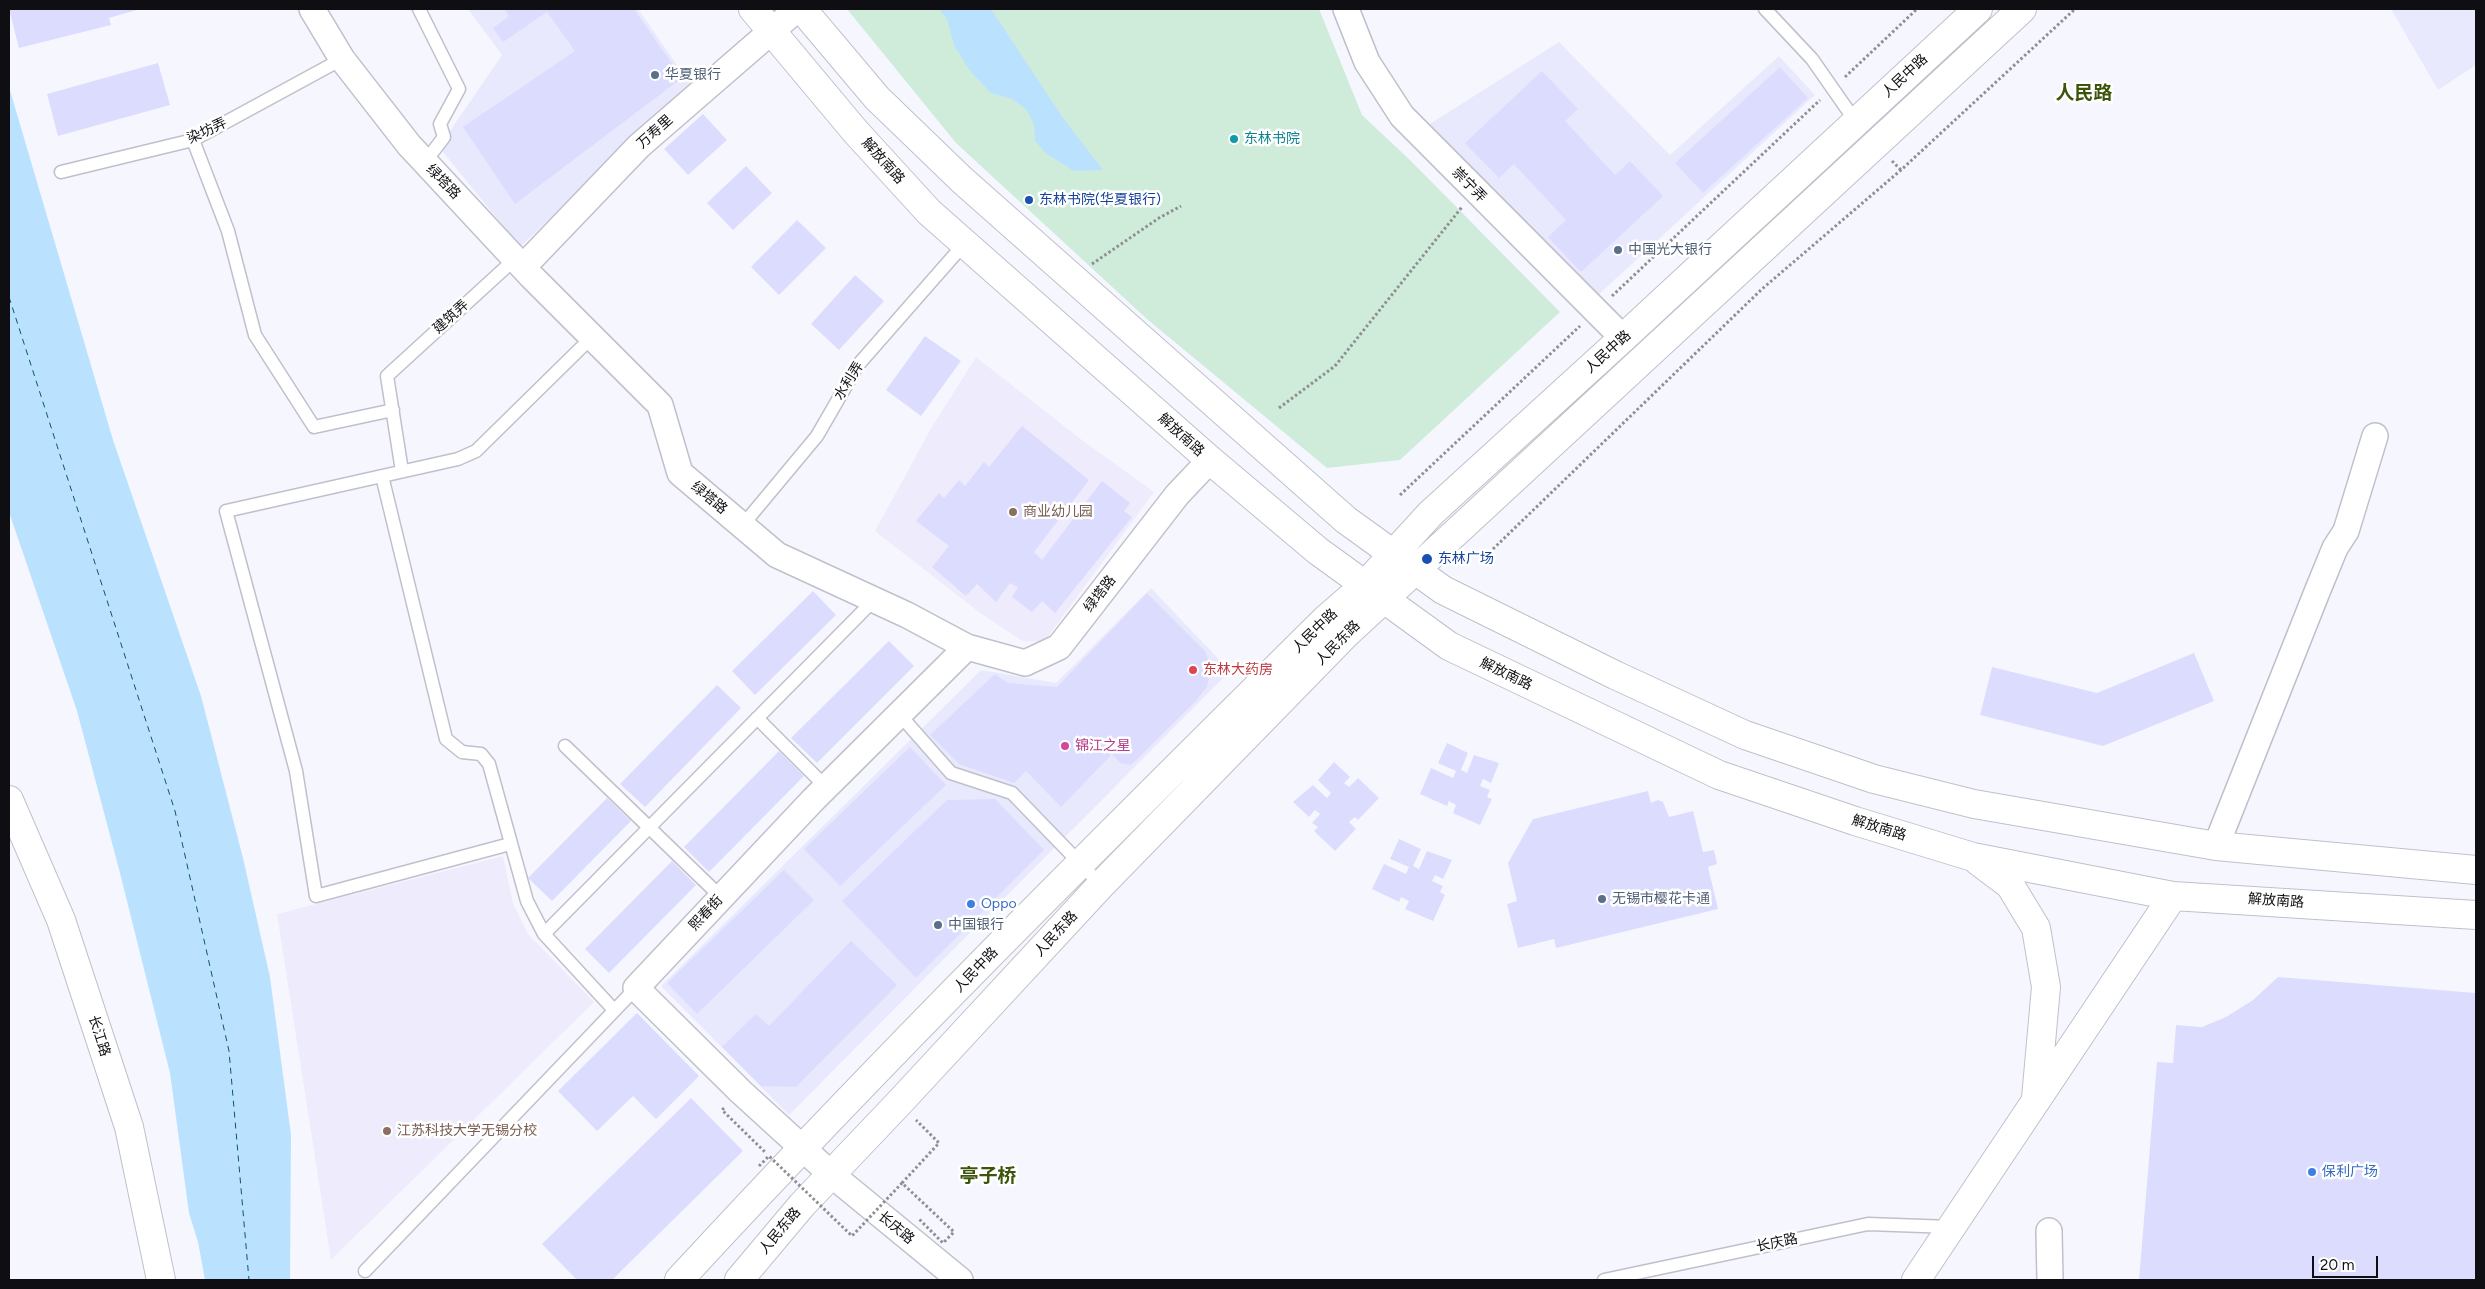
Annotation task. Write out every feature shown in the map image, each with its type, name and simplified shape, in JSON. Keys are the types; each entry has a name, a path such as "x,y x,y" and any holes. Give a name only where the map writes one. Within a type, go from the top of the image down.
{"main road":[{"name":"解放南路","path":"753,9 770,32 929,212 1210,460 1318,551 1449,646 1719,775 1855,821 1973,857 2173,896 2476,916"},
{"path":"802,9 877,98 962,180 1346,520 1443,590 1615,675 1754,738 1874,779 1974,804 2216,846 2476,870"},
{"name":"人民中路","path":"1375,592 1395,554 1431,513 1978,9"},
{"name":"人民中路","path":"679,1280 802,1148 1080,864 1327,618 1416,570 2022,9"},
{"name":"人民东路","path":"739,1280 802,1205 899,1104 1100,885 1346,634 1375,592"},
{"name":"长江路","path":"9,800 61,920 128,1127 161,1280"},
{"path":"1973,857 2010,885 2036,928 2046,987 2035,1103"},
{"path":"1916,1280 2173,896"}],"street":[{"name":"绿塔路","path":"312,9 342,59 409,145 531,276 660,405 680,473 776,554 874,600 967,647 1025,663 1060,647 1176,495 1210,460"},
{"name":"万寿里","path":"520,262 639,146 797,9"},
{"name":"崇宁弄","path":"1346,9 1367,62 1402,116 1623,338"},
{"path":"2216,846 2316,592 2335,548 2346,531 2375,436"},
{"name":"熙春街","path":"636,988 826,787 967,647"},
{"path":"636,988 741,1092 832,1175"},
{"name":"长庆路","path":"832,1175 960,1280"},
{"path":"2048,1231 2050,1280"}],"lane":[{"path":"419,9 459,89 440,124 444,137 425,162"},
{"path":"1765,9 1812,59 1856,122"},
{"name":"染坊弄","path":"61,172 194,140 342,59"},
{"path":"194,140 228,231 255,335 314,427 393,410 402,471"},
{"name":"水利弄","path":"742,526 816,436 858,365 965,243"},
{"name":"建筑弄","path":"393,410 387,376 520,262"},
{"path":"510,844 316,896 296,771 226,511 458,459 476,451 592,337"},
{"path":"382,476 446,739 462,752 480,754 489,764 527,900 544,934 614,1010"},
{"path":"544,934 874,600"},
{"path":"900,715 951,772 1012,793 1100,885"},
{"path":"757,718 826,787"},
{"path":"565,746 721,897"},
{"path":"365,1271 636,988"},
{"name":"长庆路","path":"1604,1280 1868,1224 1952,1227"}],"path":[{"path":"1400,495 1917,9"},
{"path":"1492,549 1762,289 1901,170 2075,9"},
{"path":"1279,408 1335,366 1431,248 1474,190"},
{"path":"1073,277 1159,218 1181,206"},
{"path":"722,1110 852,1236 939,1143 899,1104"},
{"path":"759,1166 770,1156"},
{"path":"902,1183 954,1232 943,1243 919,1219"}],"shaded area":[{"path":"468,9 638,9 691,85 520,247 439,147 502,55"},
{"path":"2391,9 2476,9 2476,65 2438,90"},
{"path":"1559,42 1670,155 1779,56 1815,95 1596,297 1425,127"},
{"name":"商业幼儿园","path":"976,357 1082,440 1154,492 1044,642 1022,641 980,613 875,531 930,430"},
{"path":"1151,588 1230,671 789,1115 661,986 981,670 1056,683"},
{"name":"江苏科技大学无锡分校","path":"503,856 513,903 528,934 594,1002 331,1260 277,914"}],"green space":[{"path":"847,9 1319,9 1362,115 1410,160 1560,312 1400,460 1327,468 1148,320 956,143"}],"water":[{"path":"939,9 991,9 1063,118 1103,170 1074,171 1045,153 1035,140 1034,124 1026,109 1012,99 991,93 970,71 954,45 947,19"},
{"path":"9,87 113,440 201,696 243,858 270,977 291,1135 290,1280 205,1280 198,1242 189,1213 170,1073 120,873 77,711 9,512"}],"building":[{"path":"9,9 140,9 109,18 111,25 19,48"},
{"path":"504,9 634,9 682,78 515,204 463,127 575,51 547,12 503,42 493,28 509,16"},
{"path":"158,63 170,105 58,136 47,94"},
{"path":"1780,67 1808,98 1703,193 1675,163"},
{"path":"1542,71 1578,109 1565,121 1615,175 1630,161 1663,196 1581,272 1548,237 1566,220 1514,164 1499,178 1465,143"},
{"path":"703,114 727,140 688,175 664,149"},
{"path":"746,166 772,193 733,230 707,203"},
{"path":"797,220 826,248 779,295 751,267"},
{"path":"855,275 884,301 839,350 811,324"},
{"path":"925,336 961,361 921,416 886,390"},
{"path":"1022,426 1089,480 1034,552 1042,560 1102,481 1130,503 1124,511 1132,517 1055,613 1042,601 1032,612 1012,597 1018,587 1010,583 996,602 977,584 966,596 932,567 949,546 916,521 939,493 944,498 959,480 965,486 984,462 989,467"},
{"path":"813,591 836,615 755,695 732,671"},
{"path":"1147,593 1205,651 1211,667 1207,687 1195,702 1131,765 1120,763 1112,754 1061,807 1026,771 1014,783 959,764 930,735 995,674 1008,683 1057,687"},
{"path":"889,641 914,666 817,763 791,738"},
{"path":"2194,653 2214,701 2103,746 1980,715 1992,667 2097,693"},
{"path":"717,685 741,708 645,807 620,784"},
{"path":"1447,743 1468,753 1461,770 1467,773 1474,755 1499,763 1491,783 1483,779 1480,786 1490,790 1487,797 1492,799 1480,825 1453,813 1456,805 1449,801 1447,806 1420,794 1431,768 1453,778 1456,771 1438,763"},
{"path":"910,747 946,785 840,886 804,849"},
{"path":"779,751 804,776 709,872 684,847"},
{"path":"1334,762 1350,777 1344,783 1349,787 1358,778 1379,798 1358,820 1355,817 1349,822 1356,829 1335,851 1314,831 1318,827 1312,823 1320,814 1315,810 1309,817 1293,802 1313,785 1327,798 1331,793 1318,780"},
{"path":"1648,791 1651,803 1658,800 1663,802 1669,817 1693,811 1703,852 1714,850 1717,864 1708,867 1718,909 1556,948 1554,939 1518,948 1507,904 1517,901 1508,863 1533,819"},
{"path":"607,798 631,821 552,901 528,878"},
{"path":"995,799 1044,850 916,978 842,901 947,800"},
{"path":"1399,839 1421,849 1413,866 1419,869 1427,851 1452,860 1443,879 1435,875 1432,881 1443,886 1440,892 1445,895 1433,921 1405,909 1409,901 1401,897 1399,902 1372,889 1384,864 1406,874 1409,867 1390,859"},
{"path":"672,861 696,885 609,973 585,949"},
{"path":"784,870 814,900 697,1014 667,983"},
{"path":"851,941 897,985 796,1087 761,1086 722,1047 756,1014 769,1026"},
{"name":"保利广场","path":"2278,977 2476,993 2476,1280 2139,1280 2157,1062 2173,1063 2176,1025 2202,1027 2226,1017 2253,1000"},
{"path":"637,1013 699,1076 656,1119 633,1096 597,1131 558,1091"},
{"path":"691,1098 743,1151 612,1280 577,1280 542,1244"}],"ferry route":[{"path":"9,297 175,811 229,1051 249,1280"}],"place":[{"name":"华夏银行","path":"655,75"},
{"name":"东林书院","path":"1234,139"},
{"name":"东林书院(华夏银行)","path":"1029,200"},
{"name":"中国光大银行","path":"1618,250"},
{"name":"商业幼儿园","path":"1013,512"},
{"name":"东林广场","path":"1427,559"},
{"name":"东林大药房","path":"1193,670"},
{"name":"锦江之星","path":"1065,746"},
{"name":"无锡市樱花卡通","path":"1602,899"},
{"name":"Oppo","path":"971,904"},
{"name":"中国银行","path":"938,925"},
{"name":"江苏科技大学无锡分校","path":"387,1131"},
{"name":"保利广场","path":"2312,1172"}],"district":[{"name":"人民路","path":"2084,93"},
{"name":"亭子桥","path":"988,1176"}]}
